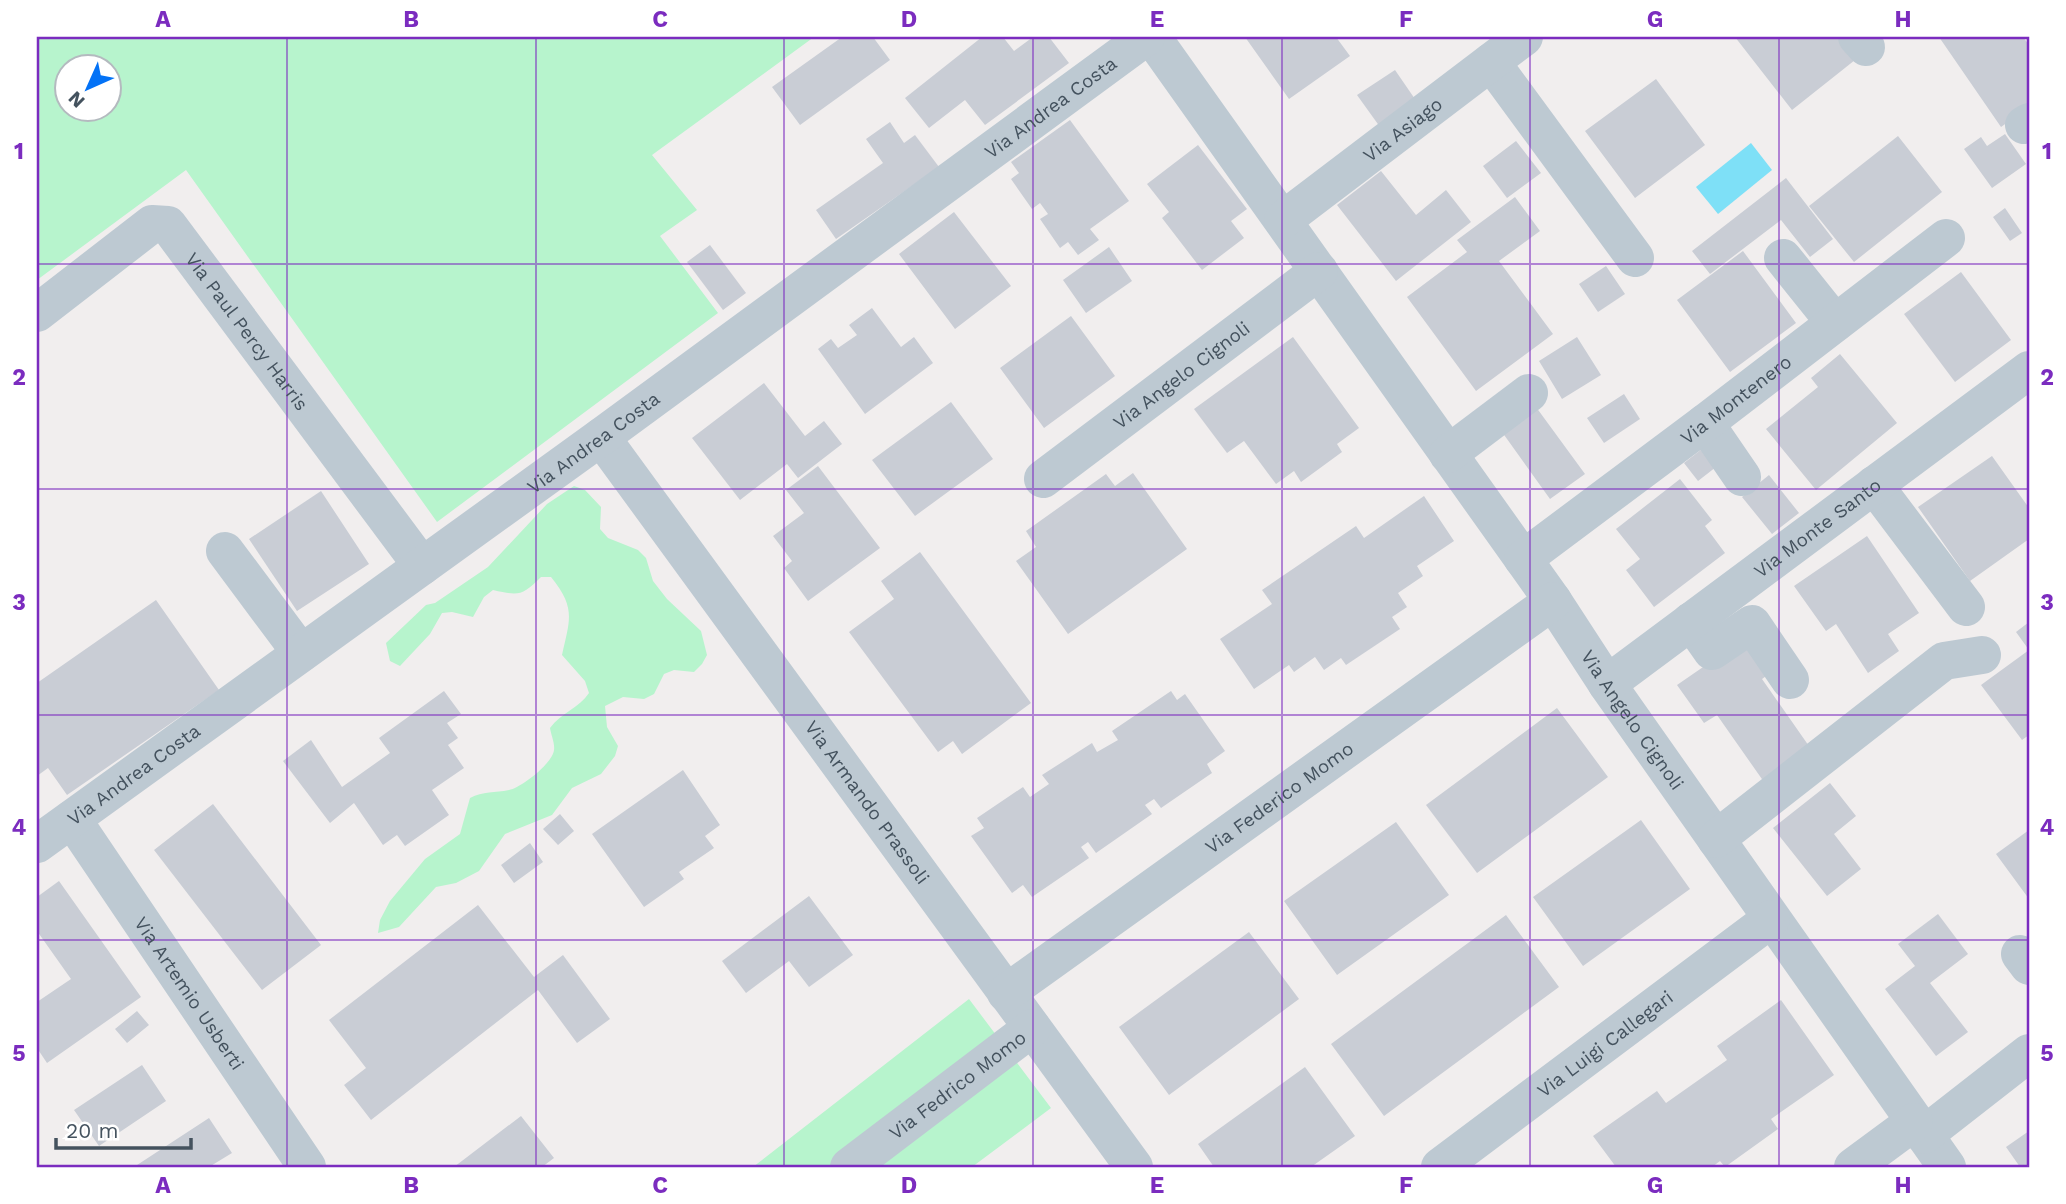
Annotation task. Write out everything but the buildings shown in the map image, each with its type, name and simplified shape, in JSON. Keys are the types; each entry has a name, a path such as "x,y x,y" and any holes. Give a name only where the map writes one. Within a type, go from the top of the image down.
{"street":[{"name":"Via Andrea Costa","path":"37,844 601,437 1146,37"},
{"name":"Via Angelo Cignoli","path":"1153,37 1553,601 1607,684 1947,1167"},
{"name":"Via Asiago","path":"1283,220 1524,37"},
{"path":"1491,62 1635,258"},
{"name":"Via Paul Percy Harris","path":"37,313 152,224 168,225 422,566"},
{"name":"Via Montenero","path":"1523,559 1946,238"},
{"path":"1783,258 1835,323"},
{"name":"Via Angelo Cignoli","path":"1044,480 1319,271"},
{"name":"Via Monte Santo","path":"1607,684 1874,485 2024,387"},
{"path":"1448,454 1528,393"},
{"path":"1705,423 1742,477"},
{"name":"Via Armando Prassoli","path":"601,437 1134,1167"},
{"path":"1874,485 1966,607"},
{"path":"225,551 301,653"},
{"name":"Via Federico Momo","path":"1006,993 1553,601"},
{"path":"1691,621 1712,651 1752,624 1790,680"},
{"path":"1716,839 1944,661 1982,655"},
{"name":"Via Artemio Usberti","path":"72,819 307,1167"},
{"name":"Via Luigi Callegari","path":"1440,1167 1771,919"},
{"name":"Via Fedrico Momo","path":"849,1167 1032,1028"},
{"path":"1853,1167 1919,1128 2029,1053"}],"green space":[{"path":"37,37 814,37 652,155 697,210 660,236 718,313 437,522 186,170 37,280"},
{"path":"574,486 585,490 601,507 600,529 608,538 638,550 646,558 653,581 667,599 701,631 707,655 694,672 674,670 664,674 654,694 644,699 623,697 605,706 607,727 618,746 615,756 601,774 572,788 552,815 505,834 479,871 456,883 436,887 399,927 378,933 380,920 390,901 425,859 460,834 470,798 514,788 536,774 554,750 550,728 589,693 585,681 562,655 569,623 568,606 551,577 541,577 520,593 493,590 484,597 473,617 452,612 442,613 430,634 400,666 390,661 386,643 426,605 435,603 488,567 547,504"},
{"path":"969,999 1051,1108 972,1167 753,1167"}],"water":[{"path":"1751,143 1772,170 1718,214 1696,187"}]}
